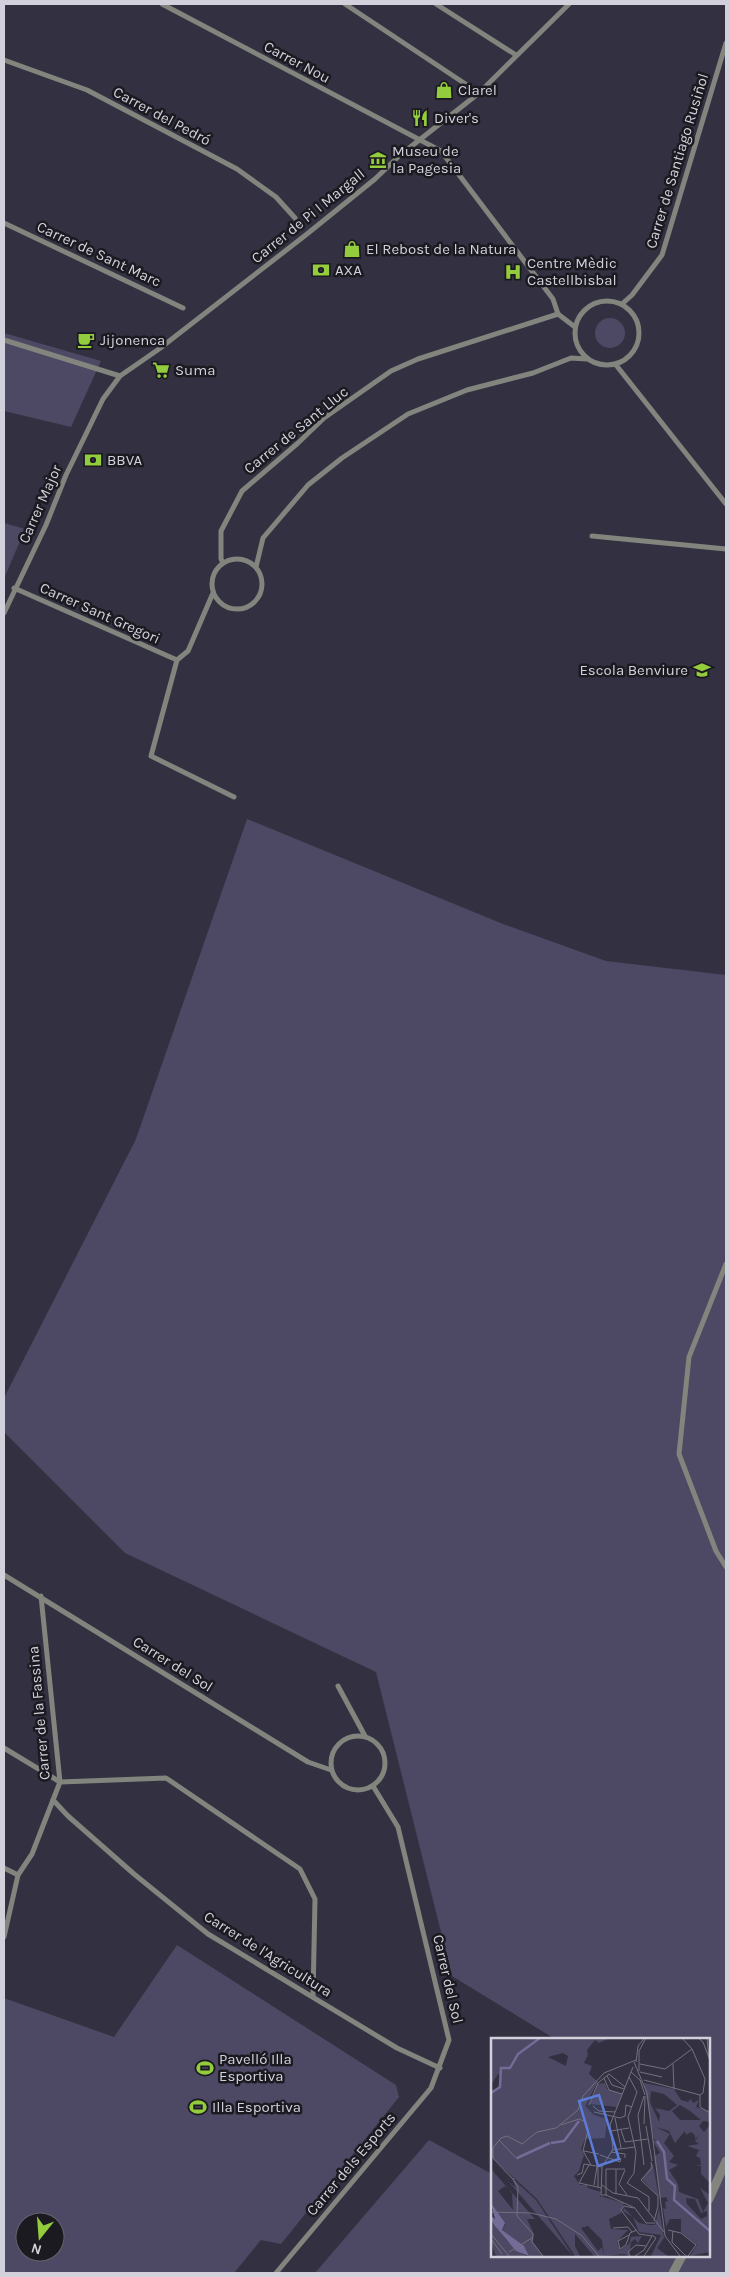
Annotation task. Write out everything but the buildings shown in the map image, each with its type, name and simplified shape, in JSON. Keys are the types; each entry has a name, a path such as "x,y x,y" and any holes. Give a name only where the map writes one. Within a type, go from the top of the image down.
{"street":[{"name":"Carrer Nou","path":"162,4 441,151 553,299 558,314"},
{"path":"345,4 479,92"},
{"path":"436,4 516,56"},
{"name":"Carrer de Pi I Margall","path":"86,433 104,398 120,376 166,344 375,179 398,156 479,92 569,4"},
{"name":"Carrer de Santiago Rusiñol","path":"622,304 632,295 662,255 726,43"},
{"name":"Carrer del Pedró","path":"4,60 87,90 237,170 276,197 295,218"},
{"name":"Carrer de Sant Marc","path":"4,223 183,308"},
{"path":"602,301 622,304 631,311 637,320 640,331 639,342 634,352 616,365 596,364 587,359 576,344 575,326 581,313 593,304 602,301"},
{"path":"558,314 575,326"},
{"name":"Carrer de Sant Lluc","path":"223,563 221,559 221,531 242,491 324,418 391,372 418,359 558,314"},
{"path":"4,340 120,376"},
{"path":"256,567 263,538 308,485 342,458 408,414 467,390 533,373 571,358 587,359"},
{"path":"616,365 726,504"},
{"name":"Carrer Major","path":"4,613 14,588 46,525 66,475 86,433"},
{"path":"592,536 726,549"},
{"path":"235,559 245,560 256,567 261,575 263,587 258,600 248,607 237,610 226,607 218,601 213,593 212,584 215,572 223,563 235,559"},
{"name":"Carrer Sant Gregori","path":"14,588 177,660"},
{"path":"213,593 188,651 177,660 151,756 234,797"},
{"path":"726,1264 689,1357 679,1454 716,1551 726,1567"},
{"name":"Carrer del Sol","path":"4,1575 308,1762 331,1770"},
{"name":"Carrer de la Fassina","path":"4,1937 18,1875 32,1854 60,1782 41,1596"},
{"path":"338,1686 365,1736"},
{"path":"353,1735 365,1736 374,1740 382,1748 385,1758 385,1769 380,1779 373,1786 365,1789 348,1788 340,1784 331,1770 330,1758 334,1748 342,1739 353,1735"},
{"path":"4,1748 60,1782 166,1778 300,1869 315,1899 313,1996"},
{"name":"Carrer del Sol","path":"373,1786 398,1826 421,1916 449,2040 440,2068"},
{"name":"Carrer de l'Agricultura","path":"53,1800 68,1816 119,1861 208,1934 397,2048 440,2068"},
{"path":"4,1868 18,1875"},
{"name":"Carrer dels Esports","path":"276,2273 432,2088 440,2068"},
{"path":"710,2197 726,2160"},
{"path":"673,2273 681,2257"}],"shaded area":[{"path":"610,318 616,319 624,327 624,339 616,347 610,348 604,347 596,339 595,333 596,327 604,319"},
{"path":"4,333 101,361 71,427 4,411"},
{"path":"4,523 25,529 4,579"},
{"path":"247,819 503,924 606,961 726,975 726,2273 315,2273 429,2140 491,2173 491,2257 710,2257 710,2038 553,2038 452,1976 376,1672 125,1553 4,1432 4,1398 136,1139"},
{"name":"Illa Esportiva","path":"177,1945 396,2085 399,2097 281,2244 261,2240 234,2273 4,2273 4,1998 114,2037"}],"place":[{"name":"Clarel","path":"444,90"},
{"name":"Diver's","path":"420,118"},
{"name":"Museu de la Pagesia","path":"378,160"},
{"name":"El Rebost de la Natura","path":"352,249"},
{"name":"AXA","path":"321,270"},
{"name":"Centre Mèdic Castellbisbal","path":"513,272"},
{"name":"Jijonenca","path":"86,340"},
{"name":"Suma","path":"161,370"},
{"name":"BBVA","path":"93,460"},
{"name":"Escola Benviure","path":"702,670"},
{"name":"Pavelló Illa Esportiva","path":"205,2068"},
{"name":"Illa Esportiva","path":"198,2107"}]}
